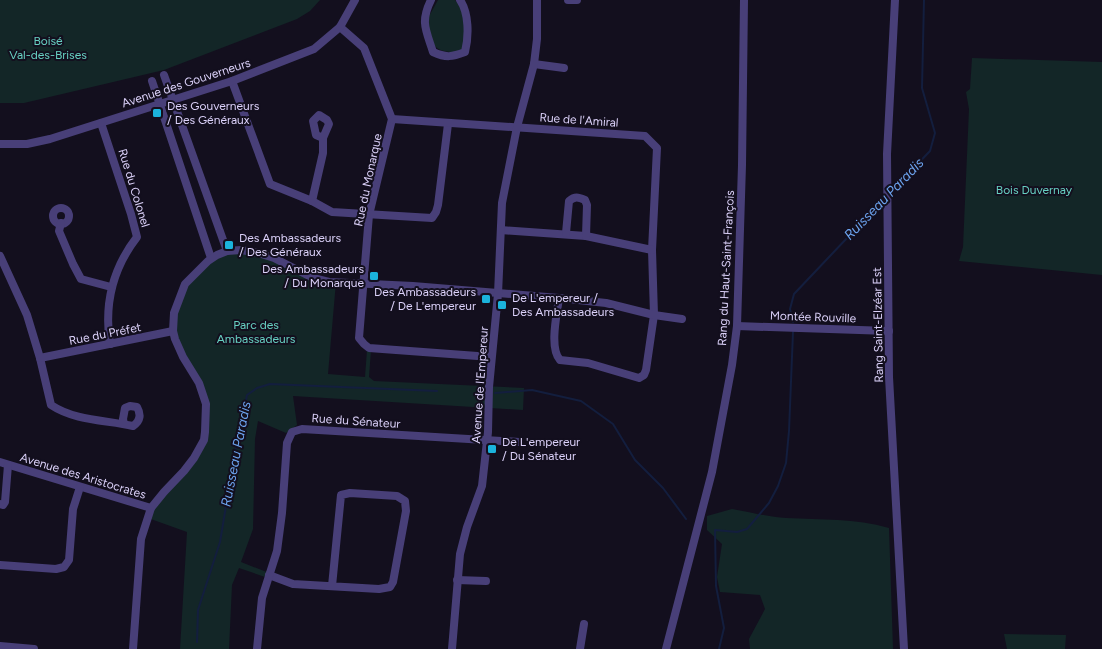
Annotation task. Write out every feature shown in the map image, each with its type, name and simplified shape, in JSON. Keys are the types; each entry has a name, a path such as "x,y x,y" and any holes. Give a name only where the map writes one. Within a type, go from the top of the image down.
{"street":[{"name":"Avenue des Gouverneurs","path":"0,144 27,144 50,139 232,81 314,49 340,27 355,0"},
{"path":"431,0 424,17 426,32 433,52 443,57 453,57 465,52 467,34 466,14 460,0"},
{"path":"568,0 577,0"},
{"name":"Rang du Haut-Saint-François","path":"666,649 712,472 737,326 742,165 744,0"},
{"name":"Rang Saint-Elzéar Est","path":"895,0 887,154 889,378 904,649"},
{"name":"Avenue de l'Empereur","path":"452,649 460,554 467,527 482,486 487,441 491,357 498,294 502,203 517,126 534,64 538,1"},
{"name":"Rue du Monarque","path":"340,27 364,48 392,119 369,215 365,283 359,338 369,348 491,357"},
{"path":"534,64 564,68"},
{"path":"164,75 227,251"},
{"path":"152,81 211,258"},
{"path":"232,81 270,184 312,201 332,212 432,218 438,205 448,124"},
{"name":"Rue de l'Amiral","path":"392,119 645,136 657,148 652,250 654,315 644,375 639,378 588,363 560,360 554,348 559,298"},
{"name":"Rue du Colonel","path":"101,123 137,237 116,273 111,287 107,329 110,344"},
{"path":"312,201 323,153 323,138"},
{"path":"566,234 569,201 574,197 579,197 585,200 587,205 586,236"},
{"path":"61,223 60,231 73,264 82,280 111,287"},
{"path":"501,230 586,236 652,250"},
{"path":"133,649 142,539 151,508 184,472 204,440 206,404 199,383 183,356 173,331 174,313 185,284 211,258 227,251 241,250 274,258 313,278 329,282 365,283 559,298 606,303 654,315 682,319"},
{"path":"0,256 26,315 40,358 51,405 58,410 79,417 124,424"},
{"name":"Montée Rouville","path":"737,326 889,331"},
{"name":"Rue du Préfet","path":"40,358 173,331"},
{"name":"Rue du Sénateur","path":"257,649 262,598 277,551 282,514 286,443 292,432 302,429 519,442"},
{"name":"Avenue des Aristocrates","path":"0,462 151,508"},
{"name":"Avenue des Aristocrates","path":"0,504 3,505 5,502 8,465"},
{"path":"0,565 56,569 64,567 69,560 73,509 80,487"},
{"path":"268,575 293,584 378,589 390,587 393,582 406,511 405,502 397,496 350,493 341,495 332,586"},
{"path":"457,580 486,581"},
{"path":"580,649 584,624"},
{"path":"0,646 34,649"}],"green space":[{"name":"Boisé Val-des-Brises","path":"0,0 320,0 310,11 297,19 164,70 24,103 0,103"},
{"path":"438,0 455,0 462,11 464,17 464,38 462,51 458,53 442,50 435,46 433,42 427,20"},
{"name":"Bois Duvernay","path":"972,58 1102,62 1102,275 959,261 963,247 969,109 966,92 970,89"},
{"name":"Parc des Ambassadeurs","path":"227,251 258,253 300,272 336,282 328,374 365,377 367,350 371,350 369,377 374,381 524,388 523,410 293,396 297,425 286,433 258,421 255,439 253,529 241,562 269,573 268,578 239,568 232,585 229,649 180,649 187,532 148,518 204,440 206,404 175,339 178,300 196,272"},
{"path":"732,509 766,516 851,521 889,528 893,649 750,649 749,639 765,609 760,595 720,592 717,577 722,544 707,530 707,516"},
{"path":"1004,634 1066,635 1065,649 1007,649"}],"waterway":[{"name":"Ruisseau Paradis","path":"889,194 930,151 935,133 922,88 924,0"},
{"name":"Ruisseau Paradis","path":"793,322 790,309 794,294 884,199"},
{"name":"Ruisseau Paradis","path":"719,649 724,628 716,586 715,530 737,532 747,529 769,503 778,486 786,463 793,332"},
{"name":"Ruisseau Paradis","path":"197,642 198,610 220,542 247,395 257,388 270,384 437,391"},
{"name":"Ruisseau Paradis","path":"495,393 532,390 581,401 613,424 635,460 663,488 686,519"}],"place":[{"name":"Des Gouverneurs / Des Généraux","path":"157,113"},
{"name":"Des Ambassadeurs / Des Généraux","path":"229,245"},
{"name":"Des Ambassadeurs / Du Monarque","path":"374,276"},
{"name":"Des Ambassadeurs / De L'empereur","path":"486,299"},
{"name":"De L'empereur / Des Ambassadeurs","path":"502,305"},
{"name":"De L'empereur / Du Sénateur","path":"492,449"}]}
